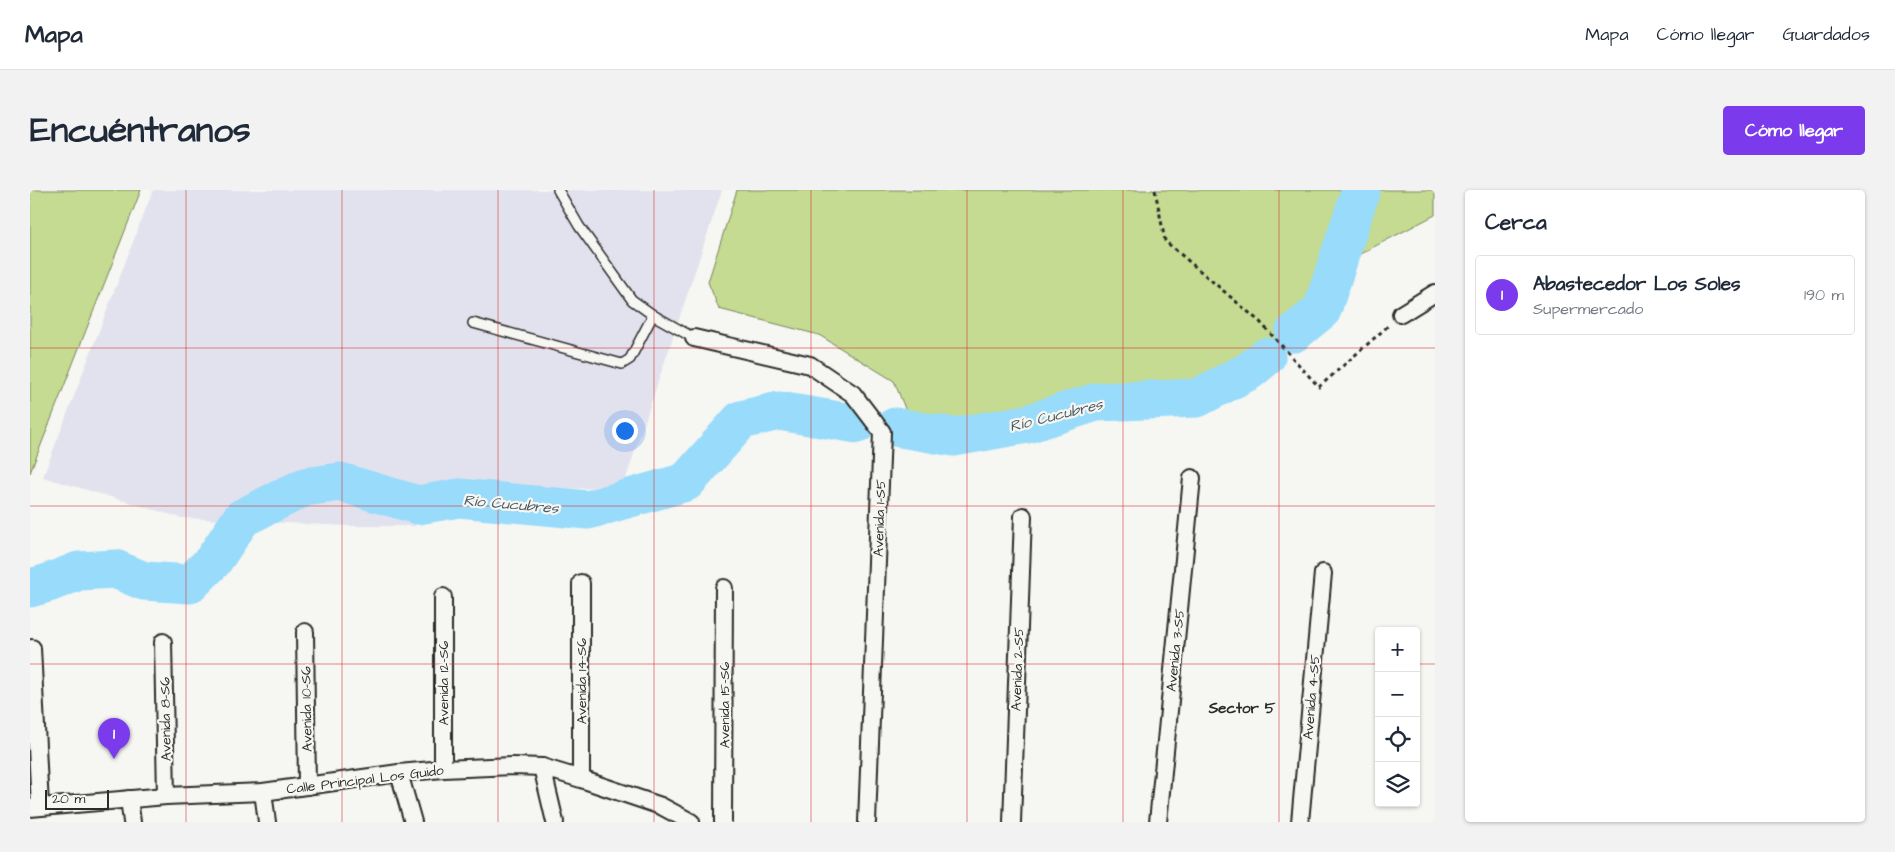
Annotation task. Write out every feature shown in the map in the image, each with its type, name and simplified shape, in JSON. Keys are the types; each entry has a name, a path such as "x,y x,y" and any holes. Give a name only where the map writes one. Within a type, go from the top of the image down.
{"street":[{"path":"1401,314 1435,292"},
{"name":"Avenida 1-S5","path":"694,338 810,365 854,394 882,432 867,822"},
{"name":"Avenida 3-S5","path":"1158,822 1192,478"},
{"name":"Avenida 2-S5","path":"1012,822 1023,516"},
{"name":"Avenida 4-S5","path":"1300,822 1323,573"},
{"name":"Avenida 14-S6","path":"581,583 581,779"},
{"name":"Avenida 15-S6","path":"723,822 724,588"},
{"name":"Avenida 12-S6","path":"443,597 443,768"},
{"name":"Avenida 10-S6","path":"305,632 307,786"},
{"name":"Avenida 8-S6","path":"163,642 166,796"},
{"path":"32,648 35,807"},
{"name":"Calle Principal Los Guido","path":"35,807 166,796 263,792 443,768 513,766 542,767 581,779 661,806 691,822"},
{"path":"542,767 555,822"},
{"path":"399,773 413,822"},
{"path":"263,792 267,822"},
{"path":"129,799 132,822"}],"lane":[{"path":"558,190 579,226 632,300 652,315 694,338"},
{"path":"473,323 622,364 630,359 652,315"}],"path":[{"path":"1155,190 1165,241 1260,322 1319,387 1401,314"}],"shaded area":[{"path":"153,190 722,190 623,487 455,493 415,526 349,526 182,518 43,477"}],"green space":[{"path":"30,190 141,190 30,473"},
{"path":"737,190 1435,190 1435,215 1360,254 1317,303 1244,366 1201,383 1097,387 1030,409 961,421 910,421 894,381 819,335 719,309 708,282"}],"waterway":[{"name":"Río Cucubres","path":"1294,333 1322,310 1361,190"},
{"name":"Río Cucubres","path":"895,427 954,437 1027,424 1096,402 1197,398 1249,371 1266,357"},
{"name":"Río Cucubres","path":"30,588 79,571 115,569 144,581 190,584 213,561 242,518 305,487 340,482 418,505 459,498 588,510 686,482 741,420 779,411 857,424"}],"place":[{"name":"Abastecedor Los Soles","path":"114,759"}],"district":[{"name":"Sector 5","path":"1242,708"}]}
